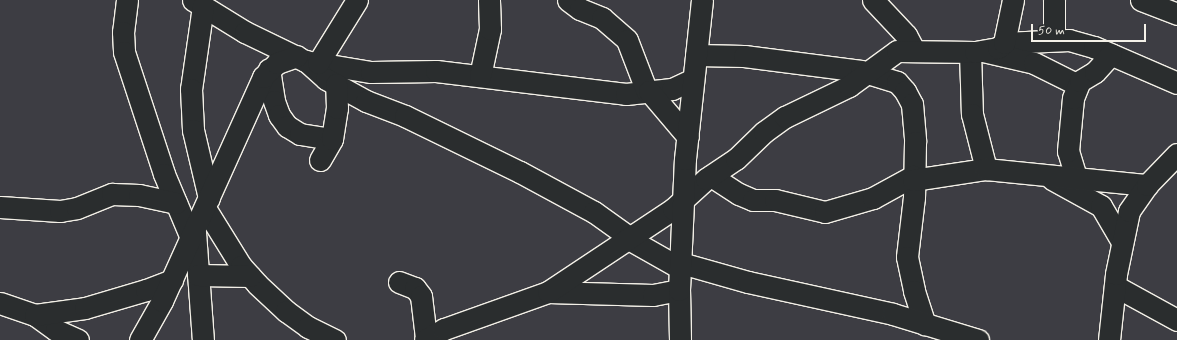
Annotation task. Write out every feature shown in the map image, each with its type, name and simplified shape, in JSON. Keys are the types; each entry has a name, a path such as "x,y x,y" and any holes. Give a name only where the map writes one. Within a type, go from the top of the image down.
{"street":[{"path":"128,0 123,32 124,52 164,174 176,203 193,234 198,274 203,340"},
{"path":"140,340 172,279 269,69 277,63 307,60 357,0"},
{"path":"480,76 490,29 489,0"},
{"path":"568,0 580,9 602,18 627,40 648,91 688,137"},
{"path":"680,340 679,290 684,198 688,137 702,0"},
{"path":"873,0 906,35 914,50"},
{"path":"399,282 415,288 422,296 425,339 444,329 548,292 662,217 711,176 736,159 764,132 785,117 831,96 897,51 976,51 998,48 1004,42 1013,0"},
{"path":"1054,0 1054,40"},
{"path":"1141,0 1177,14"},
{"path":"335,340 308,327 286,311 250,276 222,238 207,203 193,130 191,89 198,3 245,32 307,60 371,72 436,71 626,94 680,87 694,79"},
{"path":"1004,42 1069,40 1111,54 1177,83"},
{"path":"976,51 1034,63 1078,85"},
{"path":"976,51 972,114 986,169"},
{"path":"1076,177 1068,151 1074,98 1078,85 1094,72 1111,54"},
{"path":"696,55 744,56 826,65 866,72 897,82 912,104 913,178 907,257 914,291 928,330"},
{"path":"307,60 336,84 366,101 405,116 520,172 594,212 628,238 681,265 928,330 978,340"},
{"path":"269,69 274,101 279,115 287,126 300,134 332,139"},
{"path":"320,160 332,139 336,108 336,84"},
{"path":"1109,340 1115,286 1129,211 1161,178 1177,154"},
{"path":"711,176 753,200 775,200 825,212 873,198 913,178 986,169 1076,177 1161,178"},
{"path":"1045,175 1101,206 1122,242"},
{"path":"0,208 60,211 77,208 112,194 139,195 176,203"},
{"path":"35,315 85,308 146,290 172,279 198,274 250,276"},
{"path":"1115,286 1177,320"},
{"path":"548,292 654,295 679,290"},
{"path":"0,302 35,315 56,330 78,340"}]}
